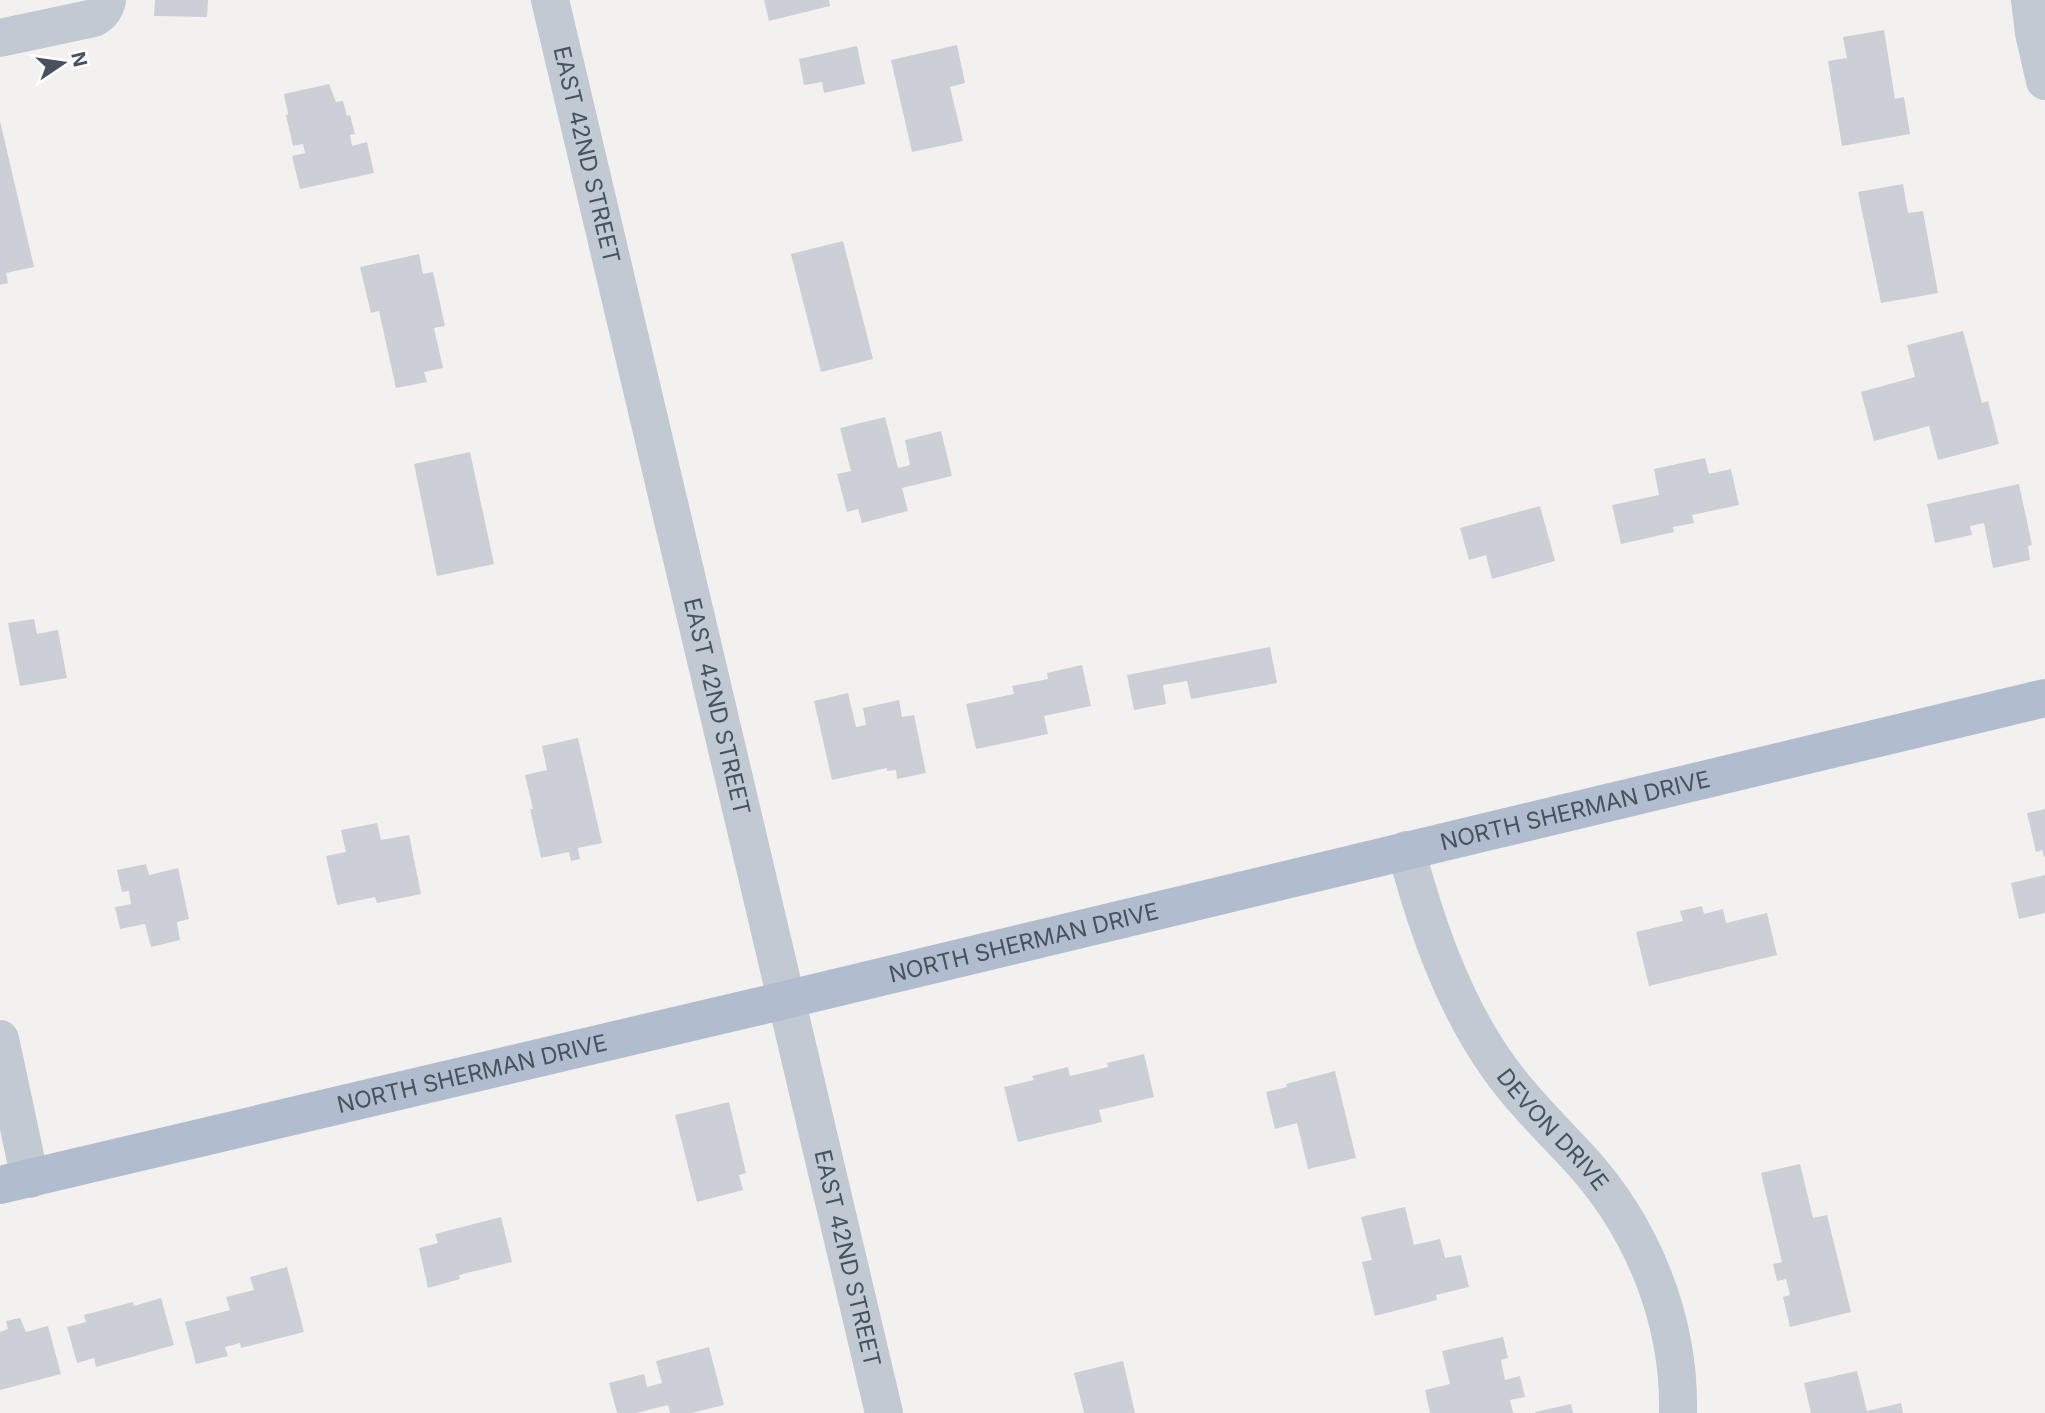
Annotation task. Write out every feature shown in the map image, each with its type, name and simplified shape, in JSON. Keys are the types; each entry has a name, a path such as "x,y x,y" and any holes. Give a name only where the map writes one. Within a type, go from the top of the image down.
{"main road":[{"name":"NORTH SHERMAN DRIVE","path":"15,1182 2045,698"}],"street":[{"path":"0,37 94,18 106,8 107,0"},
{"name":"EAST 42ND STREET","path":"550,0 884,1413"},
{"path":"2030,0 2045,81"},
{"name":"DEVON DRIVE","path":"1406,850 1420,903 1457,997 1500,1069 1600,1183 1619,1210 1651,1268 1674,1349 1679,1382 1678,1413"},
{"path":"0,1039 15,1182"}],"building":[{"path":"155,0 208,0 207,17 154,16"},
{"path":"764,0 829,0 830,6 769,21"},
{"path":"1884,30 1895,99 1904,97 1910,134 1842,146 1828,61 1847,58 1843,37"},
{"path":"957,45 965,83 950,87 963,141 912,152 891,60"},
{"path":"857,46 865,84 824,93 822,82 804,85 799,59"},
{"path":"329,84 336,102 343,101 347,116 350,115 355,134 350,135 352,146 367,142 374,173 300,189 292,156 305,153 303,144 293,146 284,94"},
{"path":"0,121 34,267 6,273 8,283 0,285"},
{"path":"1903,184 1908,213 1923,211 1938,293 1881,303 1858,192"},
{"path":"843,241 873,359 821,372 791,254"},
{"path":"419,254 423,274 433,272 445,326 434,328 443,368 424,372 427,382 396,388 379,311 371,313 360,267"},
{"path":"1963,331 1982,403 1988,401 1999,444 1938,460 1929,426 1874,441 1861,392 1915,377 1907,345"},
{"path":"885,417 898,468 910,465 905,440 941,431 952,476 902,488 908,511 862,523 858,509 847,512 837,474 851,471 840,428"},
{"path":"470,452 494,564 437,576 414,464"},
{"path":"1705,458 1709,474 1731,469 1739,505 1692,515 1694,523 1673,527 1674,532 1621,544 1612,505 1659,495 1654,469"},
{"path":"2019,484 2032,545 2028,546 2030,560 1993,568 1984,523 1970,526 1972,535 1935,543 1927,504"},
{"path":"1540,506 1555,561 1492,579 1486,555 1469,560 1460,528"},
{"path":"34,619 37,634 58,630 67,678 20,686 8,623"},
{"path":"1270,647 1277,683 1191,699 1187,681 1163,685 1166,704 1134,710 1127,675"},
{"path":"1082,665 1091,706 1044,716 1048,734 976,749 966,704 1014,694 1012,686 1048,679 1047,673"},
{"path":"848,693 856,727 866,725 863,708 899,700 902,717 914,715 926,773 897,779 896,770 887,771 887,768 832,780 814,701"},
{"path":"578,738 602,843 578,848 580,859 571,861 569,852 541,858 525,775 547,770 542,746"},
{"path":"2045,809 2044,857 2042,850 2036,852 2027,813"},
{"path":"377,823 381,840 409,835 421,894 377,903 375,897 337,905 326,856 346,852 341,830"},
{"path":"146,864 149,875 178,868 189,919 177,922 180,940 151,947 145,924 120,929 115,907 131,904 129,891 122,892 117,870"},
{"path":"2045,875 2045,913 2019,919 2011,883"},
{"path":"1702,906 1704,914 1723,909 1726,923 1767,913 1777,955 1649,986 1636,932 1683,921 1680,911"},
{"path":"1144,1054 1154,1097 1099,1110 1102,1122 1018,1142 1004,1087 1034,1080 1032,1076 1068,1067 1070,1076 1108,1067 1107,1063"},
{"path":"1335,1071 1356,1158 1308,1169 1297,1123 1275,1129 1266,1092"},
{"path":"729,1102 746,1173 739,1175 743,1190 697,1202 675,1115"},
{"path":"1800,1164 1813,1218 1827,1215 1851,1312 1790,1327 1783,1297 1790,1295 1786,1279 1777,1281 1773,1264 1782,1262 1761,1173"},
{"path":"1405,1207 1414,1245 1440,1239 1445,1258 1461,1255 1469,1287 1436,1295 1437,1300 1375,1316 1362,1262 1372,1260 1361,1217"},
{"path":"501,1217 512,1262 459,1275 460,1279 428,1288 419,1248 438,1243 435,1234"},
{"path":"287,1267 304,1332 241,1348 240,1343 225,1347 228,1356 196,1364 185,1322 230,1310 226,1297 254,1290 250,1277"},
{"path":"161,1298 174,1345 96,1367 94,1358 77,1363 67,1327 86,1322 84,1315 133,1302 134,1306"},
{"path":"20,1318 26,1332 48,1326 61,1374 0,1390 0,1332 8,1329 6,1321"},
{"path":"1503,1337 1508,1358 1501,1360 1505,1380 1520,1376 1525,1397 1510,1400 1513,1413 1430,1413 1425,1390 1450,1384 1442,1351"},
{"path":"709,1347 724,1405 691,1413 670,1413 668,1405 636,1413 617,1413 609,1383 644,1374 647,1387 662,1383 656,1361"},
{"path":"1123,1361 1135,1413 1084,1413 1074,1373"},
{"path":"1857,1371 1867,1411 1901,1403 1903,1413 1811,1413 1804,1383"},
{"path":"1571,1404 1573,1413 1535,1413 1535,1412"}]}
